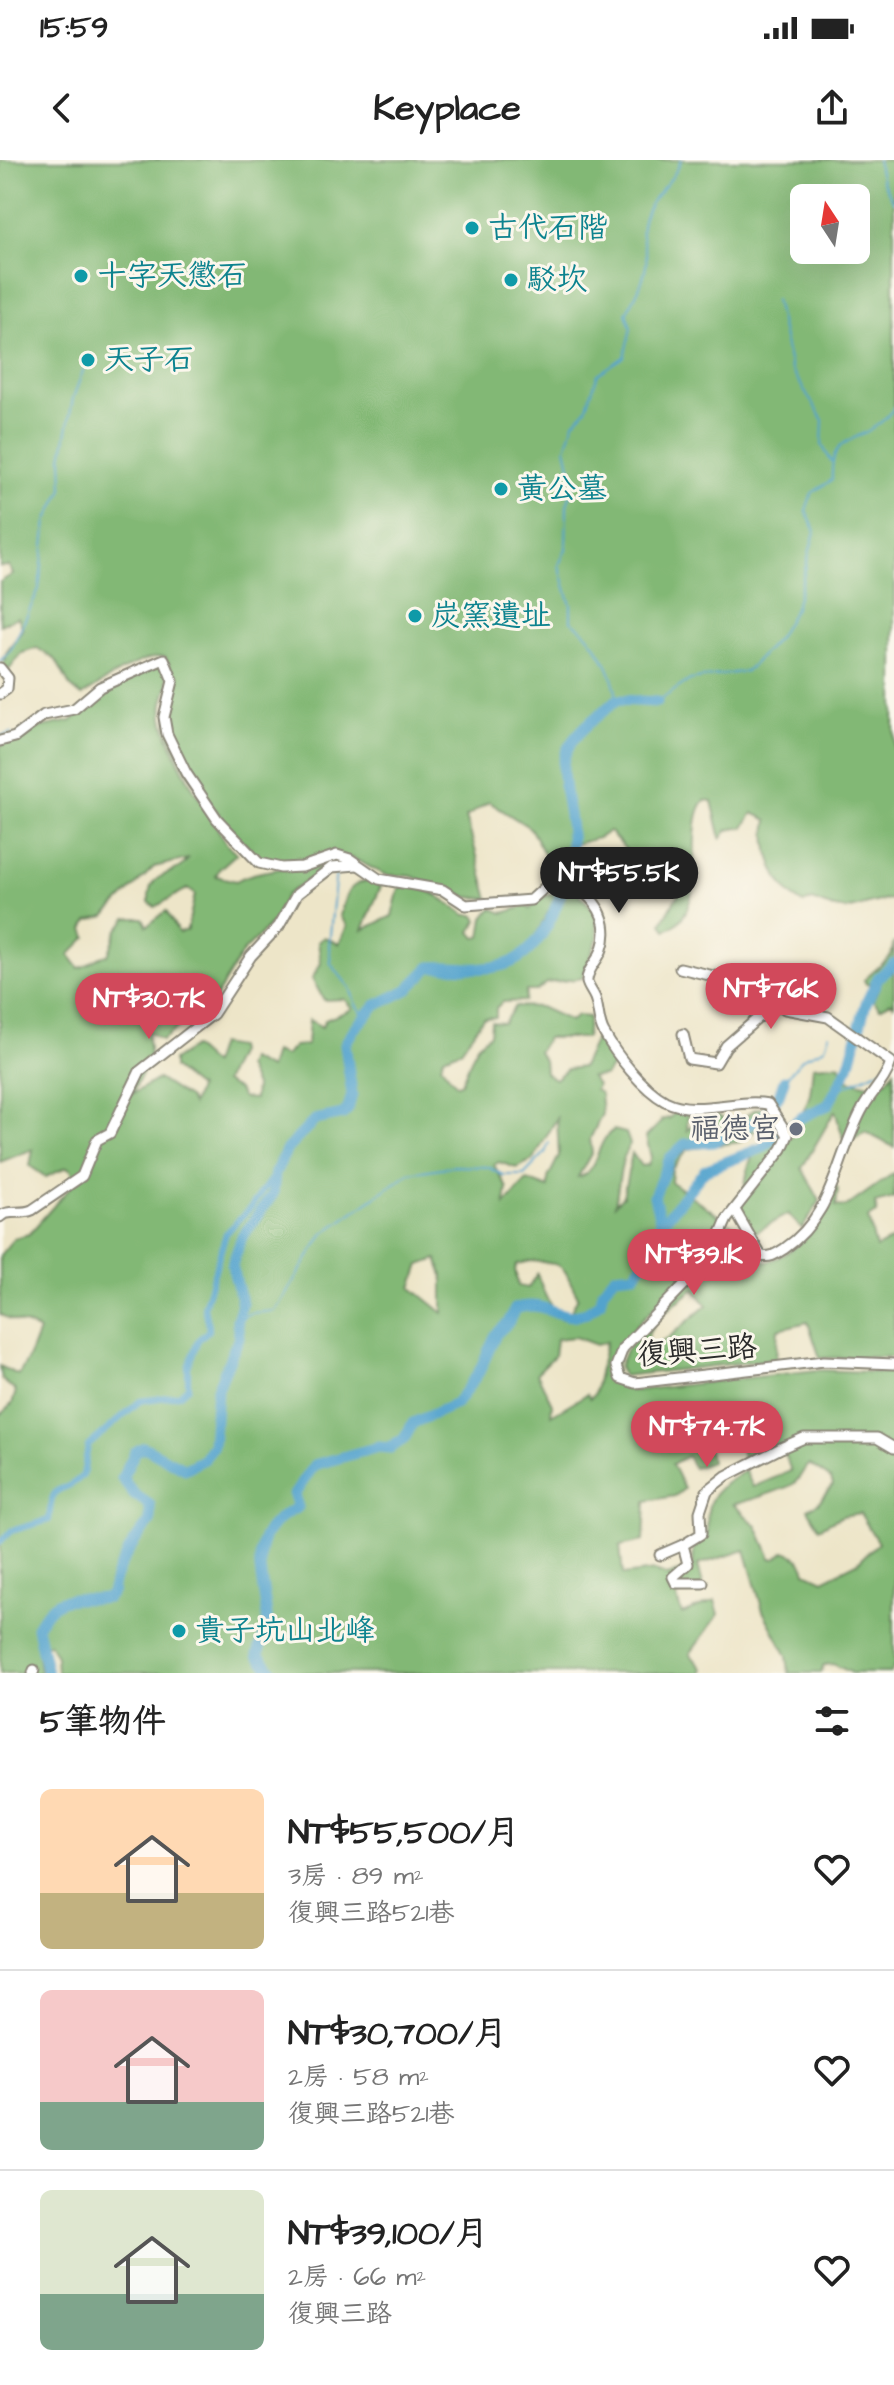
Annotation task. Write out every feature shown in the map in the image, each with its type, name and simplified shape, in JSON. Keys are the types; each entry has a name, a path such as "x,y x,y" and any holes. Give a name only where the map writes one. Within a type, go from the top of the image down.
{"street":[{"path":"0,741 15,737 44,715 74,709 100,687 164,659 173,681 164,717 167,734 186,773 243,849 269,867 302,867 337,855 357,865"},
{"path":"0,668 8,678 7,689 0,694"},
{"path":"0,1217 7,1212 24,1214 32,1210 82,1176 97,1140 110,1133 140,1071 213,1014 251,956 279,926 306,885 332,867 357,865"},
{"name":"復興三路","path":"357,865 379,879 443,890 466,905 531,900 557,880 572,883 594,901 603,918 602,948 588,974 587,984 596,1003 602,1031 625,1061 667,1102 727,1107 771,1106 786,1129 782,1149 727,1219 710,1258 623,1348 616,1366 622,1380 635,1383 824,1361 894,1364"},
{"path":"680,968 722,978 764,1010 726,1046 716,1063 689,1059 683,1034"},
{"path":"735,1210 761,1256 775,1255 807,1233 819,1215 862,1108 886,1079 891,1062 856,1034 815,1012 785,1009"},
{"path":"660,1555 701,1534 700,1512 707,1491 726,1476 781,1448 804,1438 877,1438 894,1448"},
{"path":"683,1545 688,1564 673,1581 703,1583"}],"green space":[{"path":"0,160 894,160 894,899 847,909 813,900 803,904 785,888 773,866 767,842 768,820 753,813 744,827 728,830 721,839 712,801 705,800 696,828 688,906 680,921 666,930 662,923 680,891 680,873 669,873 653,857 628,852 609,831 598,838 563,847 546,857 530,828 489,802 466,817 489,899 468,897 411,876 386,875 352,858 285,864 261,861 209,802 177,753 168,728 175,680 165,657 133,665 82,696 70,686 56,660 37,648 22,653 9,670 3,666 6,653 23,629 18,617 0,625 0,582 13,574 9,566 0,567"},
{"path":"162,663 168,680 163,717 172,748 228,846 237,853 219,869 216,876 236,881 280,869 329,861 330,865 286,895 274,921 242,953 214,1000 162,1040 147,1031 150,1057 132,1094 158,1079 189,1099 192,1105 198,1088 173,1068 173,1060 193,1047 212,1064 219,1044 237,1047 238,1052 224,1082 238,1090 242,1098 254,1099 255,1086 246,1067 249,1059 269,1069 274,1052 285,1056 294,1046 307,1045 309,1020 322,1027 325,1020 352,1008 344,999 324,1000 312,979 321,963 318,942 324,937 339,944 347,926 340,916 349,891 357,884 372,880 381,886 363,930 392,916 399,888 408,887 426,890 466,915 474,915 478,920 471,932 476,938 481,937 484,918 492,908 503,913 527,906 530,909 541,898 560,890 533,941 564,891 577,891 595,912 598,937 582,978 547,983 536,991 526,991 525,1001 502,1002 496,1008 496,1017 483,1018 461,1050 444,1057 441,1065 456,1084 461,1083 477,1045 490,1034 491,1022 504,1023 515,1006 540,1007 570,1021 577,1016 589,1017 586,1038 547,1038 538,1052 544,1060 545,1073 555,1079 567,1069 582,1067 595,1039 612,1057 613,1065 605,1076 591,1077 597,1085 595,1090 600,1093 602,1114 590,1139 592,1152 578,1177 590,1170 608,1135 614,1130 626,1133 630,1144 622,1164 615,1204 623,1196 632,1153 641,1166 648,1165 651,1157 646,1137 663,1120 660,1120 670,1118 676,1111 688,1114 687,1131 695,1122 714,1113 735,1126 755,1109 765,1110 771,1116 778,1126 758,1128 740,1142 688,1149 672,1169 671,1182 725,1220 708,1253 696,1268 633,1331 622,1348 616,1366 617,1385 632,1391 817,1370 894,1373 894,1665 891,1673 852,1673 833,1664 824,1665 821,1673 789,1673 787,1656 763,1611 745,1550 698,1565 703,1585 676,1596 682,1614 715,1601 719,1614 690,1654 703,1669 701,1673 57,1673 56,1656 49,1643 38,1652 40,1673 0,1673 0,1415 12,1404 16,1391 2,1380 0,1366 18,1375 39,1331 0,1314 0,1255 14,1238 29,1234 73,1184 72,1171 67,1167 46,1177 30,1166 33,1149 0,1162 0,746 41,727 71,721 113,689","holes":["188,859 177,869 158,878 150,891 149,902 155,907 187,889 195,894 187,930 179,933 166,911 147,926 143,918 127,918 117,931 108,955 79,968 69,955 87,937 84,929 88,921 105,916 154,867","557,1118 559,1156 548,1178 548,1188 527,1180 505,1205 507,1188 494,1165 499,1162 516,1168 533,1160","437,1259 443,1276 443,1313 412,1288 420,1265","531,1261 563,1268 578,1297 567,1319 561,1319 546,1297 537,1274 528,1288 518,1286 515,1269 518,1264","575,1337 596,1345 606,1342 594,1395 590,1398 587,1394 551,1415 552,1404 537,1373 554,1356 556,1339","726,1436 739,1440 744,1462 781,1445 791,1471 753,1487 745,1471 719,1489 710,1502 708,1533 694,1544 693,1567 668,1576 655,1571 623,1575 620,1546 644,1541 646,1501 675,1496 684,1489 672,1464 687,1456 694,1468 711,1462 707,1441","809,1464 831,1479 833,1485 818,1503 808,1509 819,1528 842,1516 860,1513 878,1543 857,1563 823,1580 806,1572 796,1556 789,1552 785,1551 776,1559 771,1558 757,1526 733,1504 789,1486 798,1480"]},
{"path":"894,942 894,1005 891,1002 880,1008 873,1000 881,982 866,984 864,980 891,956"},
{"path":"839,1064 847,1080 874,1086 884,1083 894,1070 894,1147 865,1132 852,1140 843,1137 835,1111 802,1168 820,1201 802,1229 788,1214 752,1234 738,1211 753,1154 770,1140 784,1136 788,1140 795,1134 810,1094 813,1066"},
{"path":"894,1173 894,1198 875,1203 877,1213 868,1218 876,1248 894,1239 894,1357 820,1358 808,1322 778,1329 776,1359 623,1376 619,1367 626,1350 698,1273 730,1223 741,1229 758,1260 767,1262 792,1249 810,1232 834,1184 838,1189 836,1206 846,1207","holes":["694,1289 707,1305 668,1338 647,1349 647,1339 655,1322"]}],"waterway":[{"path":"617,700 602,656 588,635 571,621 571,605 559,565 566,549 567,505 574,484 566,448 574,422 586,409 598,374 624,357 631,328 626,313 645,268 644,217 681,160"},
{"path":"877,160 882,181 894,202"},
{"path":"775,300 791,369 823,420 822,445 831,461"},
{"path":"0,661 11,650 39,589 47,521 63,489 62,458 73,398 87,360"},
{"path":"657,702 690,680 747,671 778,638 795,608 815,531 806,510 812,493 832,480 832,466 838,449 879,424 894,408"},
{"path":"47,1673 37,1627 44,1615 51,1607 66,1600 107,1598 113,1591 116,1575 126,1555 150,1522 150,1505 134,1494 122,1478 135,1452 144,1447 185,1469 204,1459 213,1445 217,1389 239,1337 237,1320 242,1304 232,1265 242,1237 273,1194 275,1173 287,1149 315,1120 343,1114 348,1109 352,1094 345,1044 354,1029 375,1006 407,990 430,967 495,967 519,958 533,946 553,914 569,859 571,833 563,774 565,754 576,736 617,700 657,702"},
{"path":"0,736 11,733"},
{"path":"336,870 329,946 331,964 350,988 356,1005 367,1018"},
{"path":"274,1673 258,1655 267,1622 260,1554 269,1529 298,1507 294,1495 314,1465 378,1447 390,1448 404,1439 413,1423 456,1404 479,1372 496,1334 508,1323 515,1309 539,1307 577,1315 600,1302 603,1290 615,1276 635,1274 644,1261 648,1241 705,1170 762,1148 800,1118 828,1105 849,1066 866,1003 878,978 894,964"},
{"path":"784,1080 803,1058 825,1048 829,1034"},
{"path":"837,1090 884,1068"},
{"path":"661,1224 654,1196 670,1158 685,1144 713,1142 761,1119 779,1095 784,1080"},
{"path":"237,1320 251,1313 275,1311 324,1233 409,1173 454,1166 488,1167 503,1175 524,1175 545,1153 549,1143"},
{"path":"0,1542 11,1531 49,1520 55,1493 83,1475 88,1446 140,1401 179,1395 188,1387 188,1367 198,1340 209,1330 204,1307 226,1233 251,1207 275,1173"}],"place":[{"name":"古代石階","path":"472,228"},
{"name":"十字天懲石","path":"81,276"},
{"name":"駁坎","path":"511,280"},
{"name":"天子石","path":"88,360"},
{"name":"黃公墓","path":"501,489"},
{"name":"炭窯遺址","path":"415,616"},
{"name":"福德宮","path":"796,1129"},
{"name":"貴子坑山北峰","path":"179,1631"}]}
